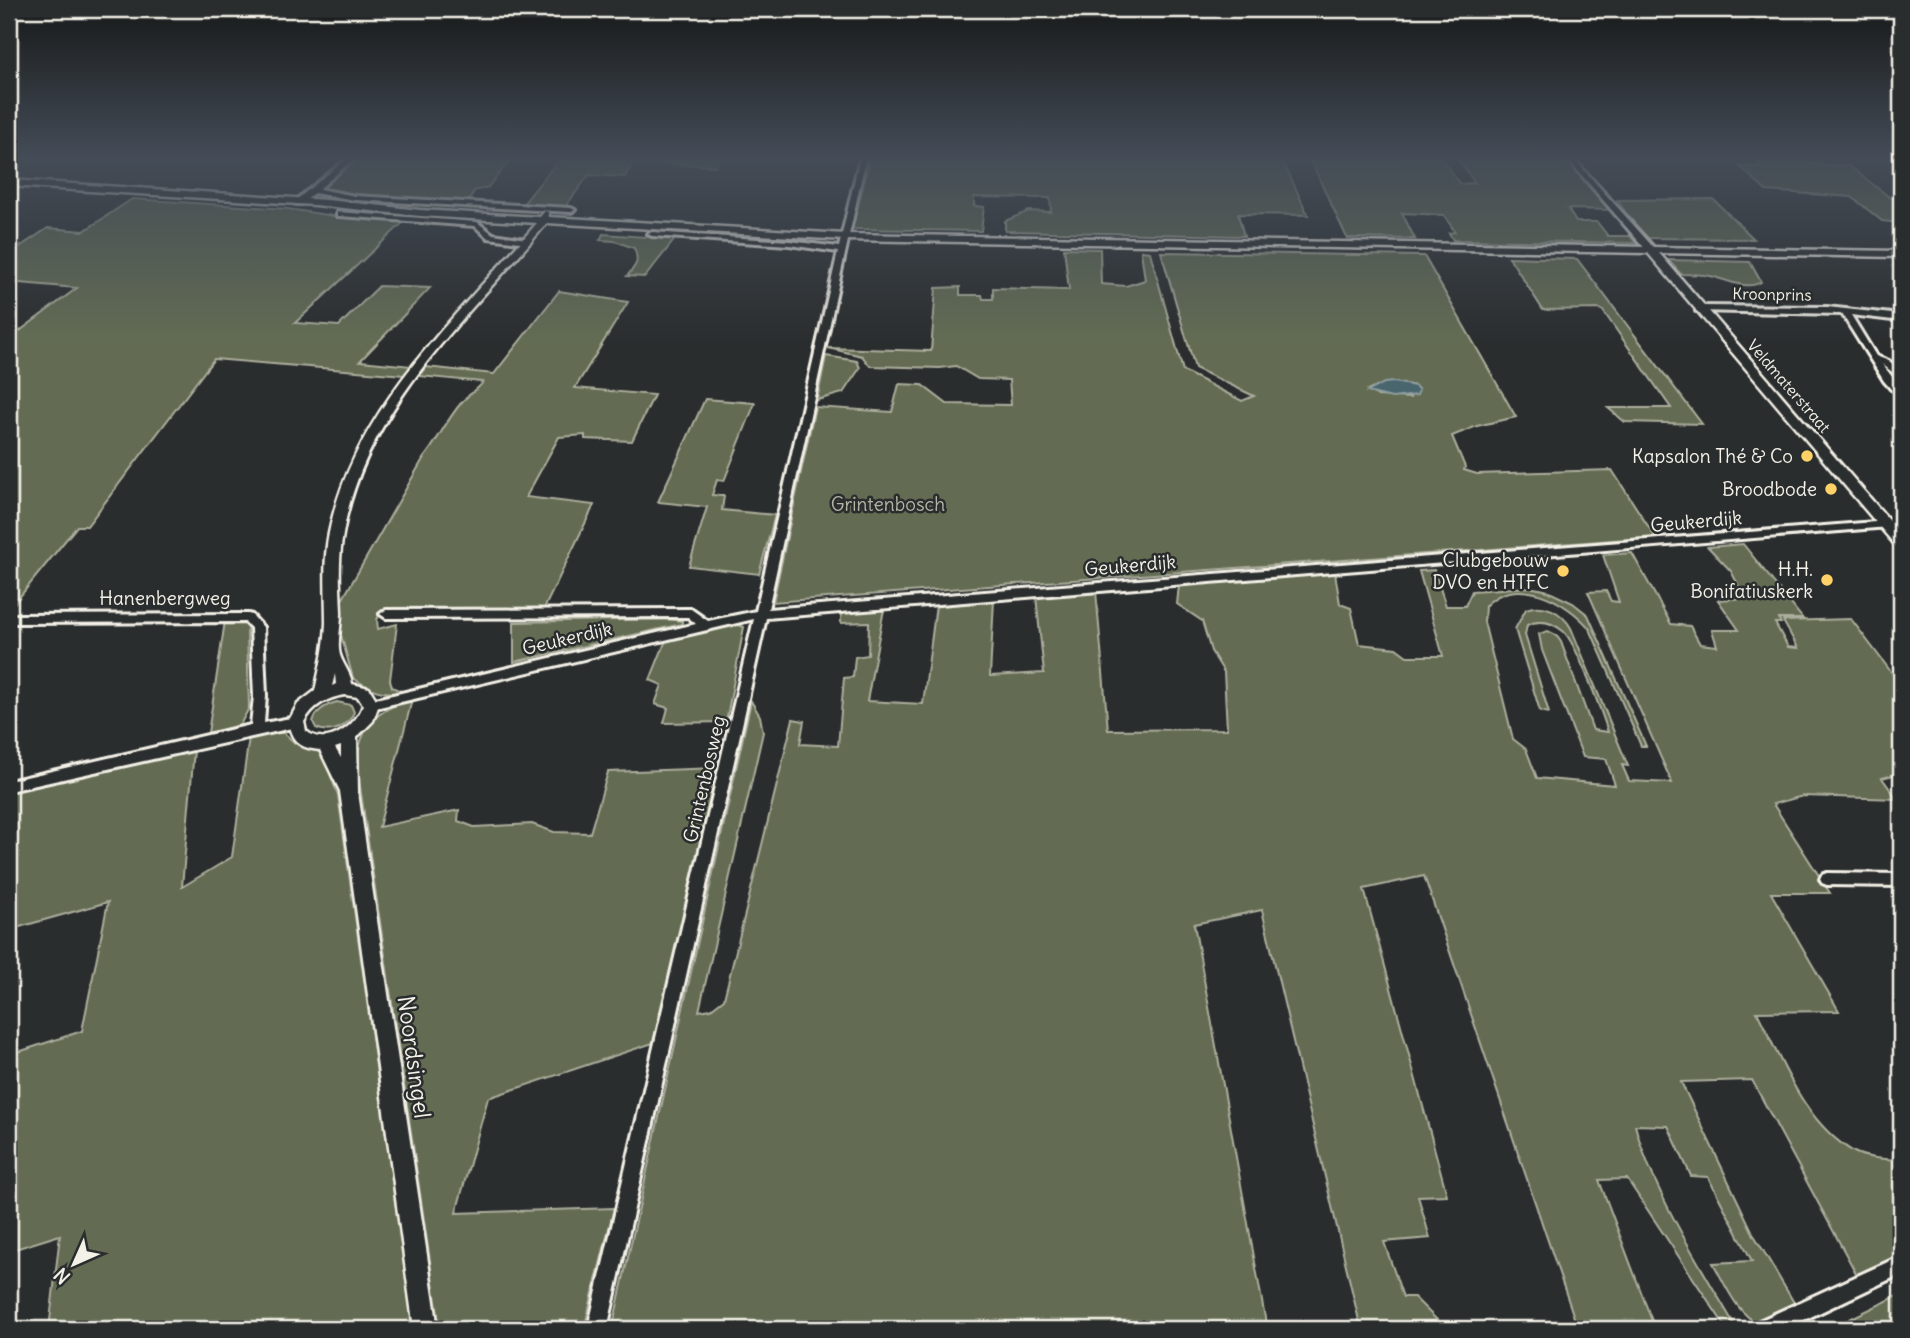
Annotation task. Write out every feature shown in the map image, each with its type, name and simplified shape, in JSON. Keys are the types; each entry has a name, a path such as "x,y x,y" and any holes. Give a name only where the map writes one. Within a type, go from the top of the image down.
{"main road":[{"path":"323,694 331,652 332,554 353,475 372,434 408,382 421,370 428,356 540,219"},
{"path":"576,219 709,225 741,231 845,237 1287,245 1316,248 1352,246 1901,254"},
{"name":"Veldmaterstraat","path":"1651,250 1901,543"},
{"path":"331,652 343,674 345,689"},
{"path":"345,689 363,692 372,704 367,720 349,735 324,744 305,741 296,730 296,722 305,707 323,694 345,689"},
{"name":"Noordsingel","path":"349,735 349,793 426,1329"},
{"name":"Noordsingel","path":"324,744 349,793"}],"street":[{"path":"415,219 477,224 491,236 522,241"},
{"path":"845,237 849,219"},
{"path":"1624,219 1651,250"},
{"path":"652,234 789,243 843,250"},
{"name":"Grintenbosweg","path":"597,1329 845,237"},
{"name":"Kroonprins","path":"1699,309 1845,312 1901,318"},
{"path":"1845,312 1894,388 1901,392"},
{"path":"1875,358 1886,363 1901,376"},
{"name":"Geukerdijk","path":"372,704 761,614 1901,523"},
{"path":"386,614 691,613 706,626"},
{"name":"Hanenbergweg","path":"9,619 248,618 257,628 260,696 257,729"},
{"path":"9,786 296,722"},
{"path":"1826,880 1901,880"},
{"path":"1764,1329 1901,1265"}],"green space":[{"path":"101,219 405,221 295,323 339,326 379,286 430,288 360,361 412,366 404,375 214,359 87,526 77,526 9,610 9,336 13,336 77,288 9,282 9,254 48,228 84,231"},
{"path":"855,219 982,219 981,231 852,229"},
{"path":"1239,219 1244,236 1005,231 1005,221"},
{"path":"1338,219 1405,219 1415,239 1347,238"},
{"path":"1447,219 1574,219 1576,222 1597,222 1608,236 1630,236 1636,243 1453,240 1449,233 1455,232"},
{"path":"1631,219 1734,219 1754,239 1644,238"},
{"path":"1880,219 1901,219 1901,223"},
{"path":"603,234 675,239 645,277 627,276 636,263 634,248 615,241 600,240"},
{"name":"Grintenbosch","path":"1064,248 1100,249 1101,284 1126,286 1145,280 1141,251 1150,252 1183,371 1242,401 1254,396 1195,368 1161,252 1424,256 1516,417 1477,426 1452,436 1464,470 1477,474 1612,470 1655,537 773,602 815,407 892,412 899,384 922,385 947,404 1011,405 1009,380 978,379 956,366 870,366 862,356 828,348 931,351 936,288 960,287 960,295 982,295 983,299 993,299 993,288 1069,290","holes":["1394,382 1415,386 1410,398 1378,396 1368,390"]},
{"path":"1509,257 1577,259 1702,424 1625,422 1608,408 1671,408 1603,311 1543,310"},
{"path":"1668,260 1750,262 1761,282 1743,285 1706,275 1681,274"},
{"path":"559,291 628,302 575,388 654,395 632,441 585,439 585,435 559,437 526,497 594,505 542,613 381,611 377,620 378,629 397,624 390,680 392,687 403,692 389,693 371,688 353,678 341,635 338,607 423,459 456,409 483,382 419,376 426,367 494,374"},
{"path":"826,356 857,361 860,368 843,393 817,400"},
{"path":"705,399 755,403 724,481 717,480 712,495 724,496 722,510 775,515 759,574 689,566 707,507 658,502"},
{"path":"1743,544 1803,619 1779,619 1781,623 1775,623 1788,647 1798,648 1783,621 1851,619 1901,685 1901,773 1882,778 1897,799 1803,796 1773,804 1830,893 1771,893 1839,1011 1757,1012 1796,1090 1821,1125 1854,1152 1901,1160 1901,1255 1858,1277 1752,1080 1681,1082 1754,1235 1796,1306 1760,1324 1738,1307 1713,1263 1752,1261 1708,1177 1691,1176 1668,1126 1635,1125 1653,1176 1666,1203 1737,1329 1727,1329 1627,1179 1599,1180 1655,1329 1578,1329 1424,876 1364,889 1447,1195 1418,1196 1430,1238 1384,1242 1403,1297 1414,1297 1446,1329 1361,1329 1262,910 1194,924 1267,1329 705,1329 705,1325 613,1325 751,701 760,716 763,732 699,1011 711,1009 724,999 793,719 804,721 800,744 838,746 844,678 853,677 855,657 868,655 869,622 841,623 841,613 884,609 867,701 923,704 936,605 994,600 990,676 1044,673 1036,596 1096,591 1108,730 1227,729 1224,672 1211,651 1202,621 1177,604 1179,585 1335,573 1340,604 1351,608 1359,644 1396,648 1407,656 1443,656 1419,571 1434,570 1446,606 1465,606 1472,591 1528,587 1545,590 1573,603 1588,615 1646,746 1641,746 1590,629 1568,609 1540,595 1526,591 1497,596 1485,606 1484,622 1513,739 1526,749 1537,778 1615,785 1606,759 1583,757 1542,650 1539,634 1548,631 1556,635 1561,642 1593,730 1608,732 1581,663 1563,631 1555,625 1541,622 1527,625 1525,635 1549,713 1540,711 1515,629 1526,609 1533,607 1558,613 1571,628 1628,766 1622,765 1629,781 1672,783 1588,592 1606,591 1611,601 1619,602 1603,555 1632,553 1671,624 1690,626 1700,644 1717,646 1712,630 1739,630 1718,600 1745,598 1731,571 1708,547"},
{"path":"225,621 240,621 247,626 249,708 240,725 208,733"},
{"path":"682,621 682,624 514,662 514,622"},
{"path":"736,624 744,627 726,722 664,723 668,708 655,704 662,685 650,680 666,640"},
{"path":"412,700 379,827 459,810 458,821 474,827 532,824 554,832 590,833 608,772 717,768 659,1041 488,1098 456,1213 614,1208 584,1329 440,1329 357,766 361,741 371,722 388,708"},
{"path":"337,702 351,705 354,712 348,722 328,731 316,728 313,722 316,714 325,706"},
{"path":"284,733 295,743 316,750 323,756 338,795 413,1329 49,1329 60,1235 9,1251 9,1055 82,1031 108,902 9,930 9,792 194,750 182,887 232,857 249,737"},
{"path":"1901,1294 1901,1329 1829,1329"}],"water":[{"path":"1384,383 1415,386 1419,390 1417,395 1392,398 1367,392"}],"place":[{"name":"Kapsalon Thé & Co","path":"1807,456"},
{"name":"Broodbode","path":"1831,489"},
{"name":"Clubgebouw DVO en HTFC","path":"1563,571"},
{"name":"H.H. Bonifatiuskerk","path":"1827,580"}]}
